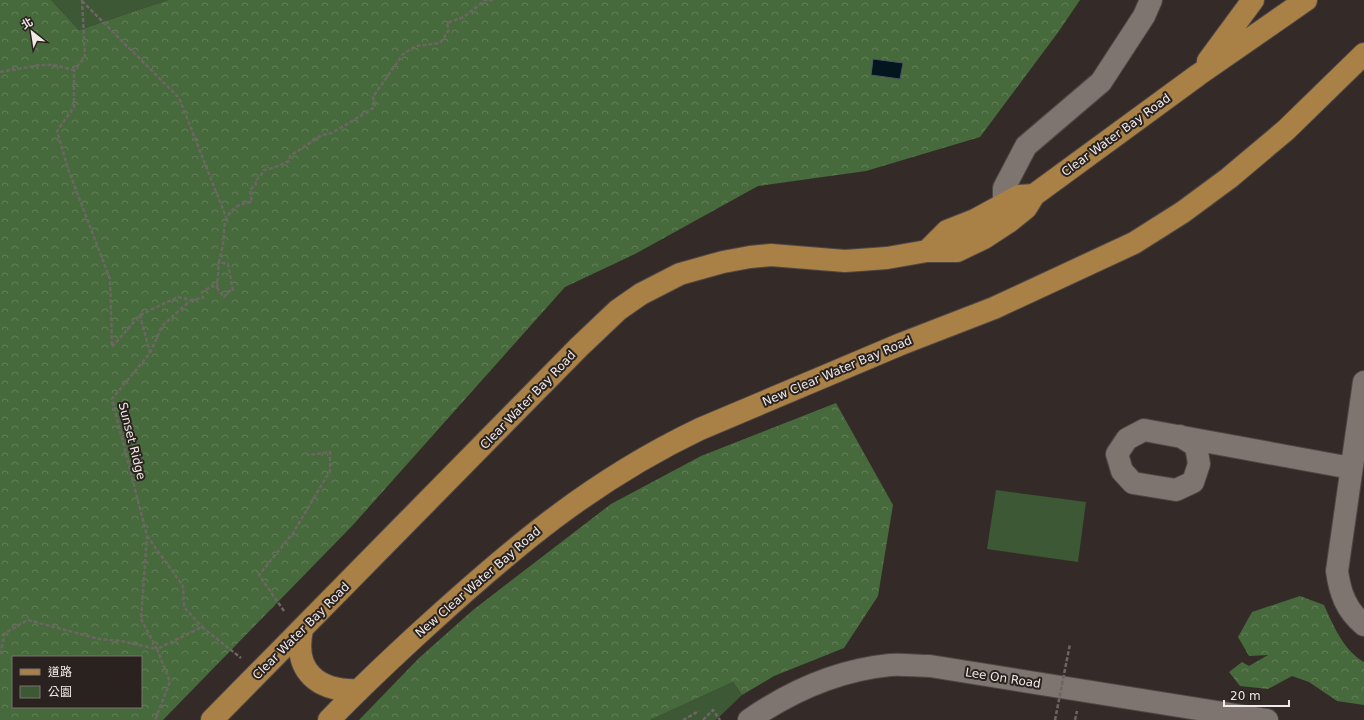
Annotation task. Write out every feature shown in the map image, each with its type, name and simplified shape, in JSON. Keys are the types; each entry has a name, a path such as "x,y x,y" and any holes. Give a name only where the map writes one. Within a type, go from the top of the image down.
{"main road":[{"name":"Clear Water Bay Road","path":"1198,75 1253,0"},
{"name":"Clear Water Bay Road","path":"212,720 260,673 579,347 618,310 641,294 680,274 723,262 750,257 779,256 845,261 887,258 927,251 957,251 990,235 1019,196 1034,195 1198,75 1306,0"},
{"name":"New Clear Water Bay Road","path":"329,720 402,648 494,565 568,506 625,468 700,429 901,344 1031,292 1104,258 1155,230 1229,178 1286,130 1364,54"},
{"path":"302,630 299,644 300,654 302,663 308,672 317,680 334,689 359,690"}],"street":[{"path":"1007,212 1004,188 1026,146 1101,82 1144,16 1151,0"},
{"path":"1364,382 1337,572 1339,589 1346,605 1364,625"},
{"path":"1180,436 1351,468"},
{"name":"Lee On Road","path":"749,720 799,690 839,675 891,665 930,666 1208,715 1267,720"}],"path":[{"path":"82,0 179,98 226,217"},
{"path":"82,0 85,57 74,70 74,107 57,130 68,170 110,279 112,347 140,315 178,298 190,300 203,298 202,292 212,286 217,288 224,297 229,291 233,291 228,264 219,262"},
{"path":"217,288 219,262 226,217 233,208 244,203 252,202 250,190 256,184 255,181 260,177 264,170 289,161 290,156 322,135 332,133 374,107 373,97 403,54 416,46 440,43 449,30 447,24 464,17 485,0 493,0"},
{"path":"0,72 40,65 54,65 74,70"},
{"path":"150,353 162,326 190,300"},
{"path":"140,315 150,353"},
{"name":"Sunset Ridge","path":"150,353 112,398 147,536 141,619 157,649 170,682 155,720"},
{"path":"284,611 259,575 293,533 330,471 330,452 308,455"},
{"path":"147,536 182,586 184,607 202,627 260,673"},
{"path":"0,654 5,633 28,620 99,639 121,641 157,649 202,627"},
{"path":"1055,720 1070,644"},
{"path":"703,720 713,710 720,720"},
{"path":"683,720 699,711"}],"green space":[{"path":"0,0 51,0 79,30 168,0 1080,0 1059,31 980,137 866,171 758,186 635,254 565,287 352,526 163,720 0,720"},
{"path":"51,0 168,0 79,30"},
{"path":"836,403 893,505 878,596 844,648 774,676 742,695 733,682 650,720 359,720 419,658 473,610 611,504 701,456"},
{"path":"996,490 1086,502 1078,562 987,549"},
{"path":"1300,596 1324,605 1340,637 1351,651 1364,662 1364,705 1337,701 1309,682 1292,676 1268,689 1240,686 1229,672 1242,662 1249,666 1268,655 1249,656 1238,637 1252,612"},
{"path":"733,682 742,695 716,720 650,720"}],"water":[{"path":"873,59 903,63 900,79 871,75"}]}
